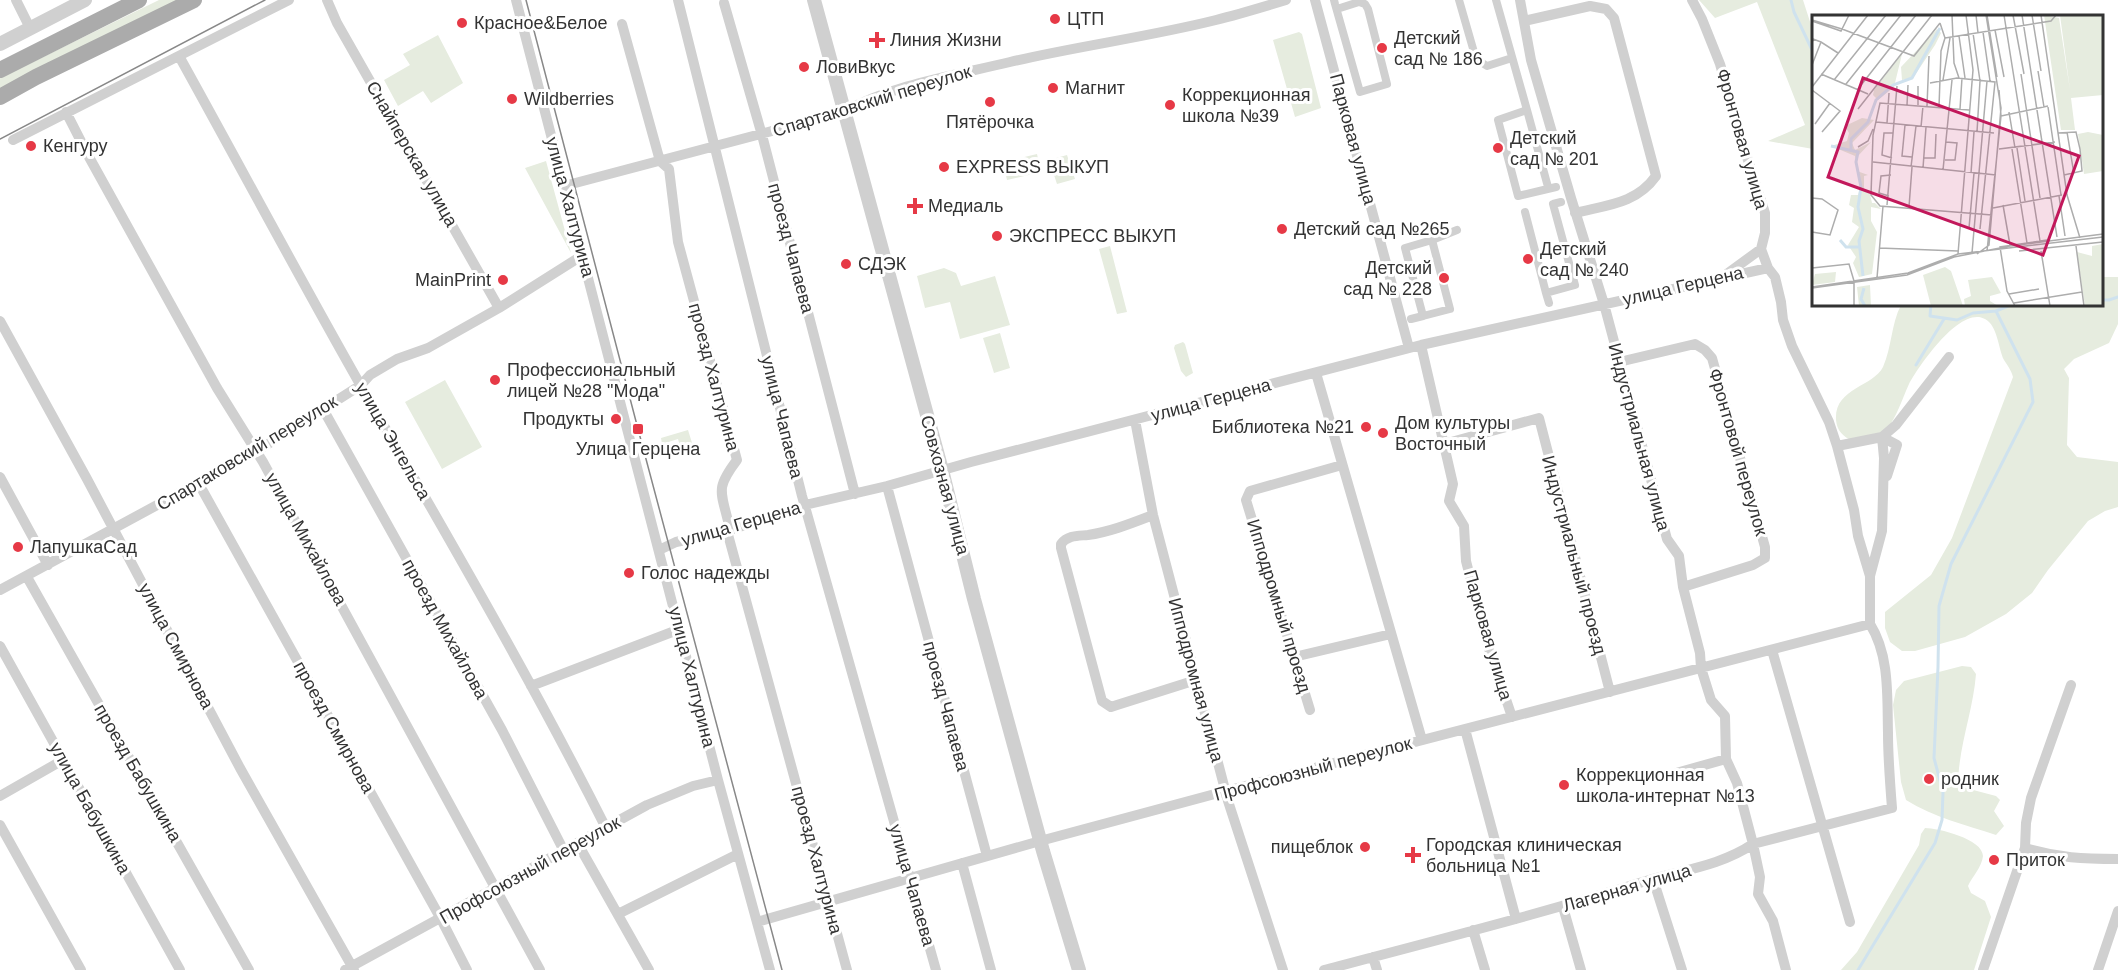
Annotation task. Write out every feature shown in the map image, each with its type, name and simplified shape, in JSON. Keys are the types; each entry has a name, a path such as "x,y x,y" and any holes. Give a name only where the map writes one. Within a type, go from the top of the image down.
{"main road":[{"path":"0,70 139,0"},
{"path":"0,97 194,0"}],"street":[{"path":"16,0 30,28"},
{"path":"0,44 85,0"},
{"path":"13,140 289,0"},
{"name":"Снайперская улица","path":"327,0 337,22 499,308"},
{"name":"улица Халтурина","path":"516,0 718,780 770,970"},
{"name":"улица Чапаева","path":"678,0 805,505 936,970"},
{"name":"Совхозная улица","path":"814,0 1040,841 1079,970"},
{"name":"Спартаковский переулок","path":"564,186 844,112 855,105 953,74 1207,22 1286,0"},
{"name":"Парковая улица","path":"1315,0 1409,348"},
{"path":"1459,0 1476,59 1487,66 1512,58"},
{"path":"1496,0 1527,110 1552,187 1518,196 1498,120 1527,110"},
{"name":"Индустриальная улица","path":"1520,0 1531,60 1604,304 1667,539 1679,556 1683,587 1700,652 1701,668 1711,700 1725,716 1726,759 1737,783 1753,844 1760,877 1758,894 1773,921 1786,970"},
{"name":"Фронтовая улица","path":"1692,0 1720,64 1765,213 1765,233 1761,249 1768,268 1775,277 1783,320 1792,346 1829,422 1837,446 1870,576 1870,624"},
{"name":"проезд Чапаева","path":"724,3 762,135 855,494"},
{"path":"1336,4 1365,4 1387,84 1360,92 1336,4"},
{"path":"1524,21 1590,6 1606,9 1614,18 1629,74 1656,176 1646,189 1633,198 1575,213"},
{"name":"проезд Халтурина","path":"622,24 660,160 669,169 678,242 737,460 721,485 729,525 727,531 848,970"},
{"name":"улица Энгельса","path":"179,56 557,732 606,828"},
{"name":"улица Михайлова","path":"66,112 88,157 217,387 257,451 540,970"},
{"path":"1546,293 1575,285 1553,204 1561,202"},
{"path":"1525,212 1549,303"},
{"path":"1423,316 1405,248 1457,230"},
{"path":"1411,319 1450,309 1432,240"},
{"path":"1722,278 1761,249"},
{"name":"Спартаковский переулок","path":"0,590 257,451 361,385 370,375 398,359 428,348 499,308 583,255"},
{"name":"улица Герцена","path":"659,550 676,542 727,531 805,505 887,486 1409,348 1768,268"},
{"name":"улица Смирнова","path":"0,321 350,969"},
{"name":"Фронтовой переулок","path":"1619,362 1695,344 1712,358 1765,548 1765,558 1753,565 1683,587"},
{"name":"Парковая улица","path":"1421,345 1453,484 1449,501 1464,526 1466,561 1486,643 1512,717"},
{"path":"1837,446 1882,438 1896,425 1949,357"},
{"path":"1316,373 1422,740"},
{"name":"проезд Михайлова","path":"323,410 502,730 564,851"},
{"name":"Индустриальный проезд","path":"1444,444 1539,418 1610,692"},
{"name":"Ипподромная улица","path":"1135,420 1153,515 1196,680 1226,791 1283,970"},
{"path":"1870,576 1882,531 1884,458 1882,438"},
{"name":"Ипподромный проезд","path":"1310,710 1246,500 1250,491 1342,465"},
{"path":"0,477 48,565"},
{"name":"проезд Смирнова","path":"199,484 441,919 467,970"},
{"name":"проезд Чапаева","path":"887,486 987,856"},
{"path":"1153,515 1112,530 1068,538 1061,544 1064,559 1102,701 1111,706 1196,680"},
{"name":"проезд Бабушкина","path":"27,577 249,970"},
{"name":"Профсоюзный переулок","path":"757,922 1040,841 1226,791 1870,624"},
{"name":"Лагерная улица","path":"1324,970 1563,907 1653,879 1720,862 1753,844 1892,808 1887,733 1888,694 1879,639 1870,624"},
{"path":"531,686 680,629"},
{"path":"1294,657 1391,634"},
{"name":"улица Бабушкина","path":"0,646 180,970"},
{"path":"1772,650 1850,922"},
{"path":"1983,970 2025,848 2026,823 2031,798 2071,685"},
{"path":"1465,729 1516,919"},
{"path":"1662,777 1726,759"},
{"path":"0,796 63,760"},
{"name":"Профсоюзный переулок","path":"350,969 647,805 693,786 718,780"},
{"path":"0,825 81,970"},
{"path":"578,844 649,970"},
{"path":"2025,848 2051,856 2075,859 2118,859"},
{"path":"618,914 738,854"},
{"path":"962,863 990,970"},
{"path":"1653,879 1682,970"},
{"path":"1563,907 1581,970"},
{"path":"2098,970 2118,911"},
{"path":"1473,930 1485,970"},
{"path":"1373,957 1377,970"}],"shaded area":[{"path":"159,0 183,0 0,89 0,78"},
{"path":"1699,0 1803,0 1812,28 1812,149 1768,141 1805,125 1757,2 1715,18"},
{"path":"1299,32 1302,34 1321,108 1295,117 1273,40"},
{"path":"438,35 463,83 431,103 423,91 398,106 384,80 410,65 403,54"},
{"path":"1037,154 1041,172 1007,180 1003,162"},
{"path":"1067,155 1075,179 1057,184 1049,160"},
{"path":"546,161 571,253 525,168"},
{"path":"1110,246 1127,312 1117,314 1099,249"},
{"path":"944,268 956,273 961,286 995,276 1010,325 960,339 950,302 925,308 917,276"},
{"path":"2103,277 2118,277 2118,324 2109,343 2074,359 2064,369 2069,378 2067,445 2077,457 2118,462 2118,507 2105,511 2088,521 2032,593 2006,614 1965,637 1915,651 1902,651 1890,642 1885,628 1885,612 1931,575 1952,538 2013,377 1989,322 1975,317 1964,321 1941,340 1922,364 1909,384 1886,430 1870,439 1852,441 1839,430 1836,420 1837,409 1847,394 1878,374 1883,367 1901,306 2103,306"},
{"path":"1000,333 1010,368 994,373 983,338"},
{"path":"1183,342 1193,373 1186,377 1181,371 1174,348 1175,345"},
{"path":"445,380 482,447 442,469 405,402"},
{"path":"688,430 693,446 681,450 678,439 662,444 661,438"},
{"path":"1962,666 1971,667 1976,674 1960,758 1958,786 1996,796 2000,800 1994,811 2004,826 1996,835 1916,806 1906,800 1901,782 1893,705 1896,690 1904,681"},
{"path":"1925,828 1959,836 1976,844 1981,850 1983,856 1981,864 1968,886 1971,893 1985,901 1991,917 1974,970 1841,970 1857,952 1919,845"}],"waterway":[{"path":"1791,0 1794,12 1812,50"},
{"path":"2103,300 2118,297"},
{"path":"1931,306 1930,316 1957,320 1973,313 1996,311 2008,306"},
{"path":"1858,970 1935,843 1942,820 1943,792 1934,758 1939,606 1951,564 2033,402 2030,379 1996,311"},
{"path":"1916,365 1944,319"}],"tram line":[{"path":"0,139 265,0"},
{"path":"526,0 782,970"}],"place":[{"name":"ЦТП","path":"1055,19"},
{"name":"Красное&Белое","path":"462,23"},
{"name":"Линия Жизни","path":"877,40"},
{"name":"Детский сад № 186","path":"1382,48"},
{"name":"ЛовиВкус","path":"804,67"},
{"name":"Магнит","path":"1053,88"},
{"name":"Wildberries","path":"512,99"},
{"name":"Пятёрочка","path":"990,102"},
{"name":"Коррекционная школа №39","path":"1170,105"},
{"name":"Кенгуру","path":"31,146"},
{"name":"Детский сад № 201","path":"1498,148"},
{"name":"EXPRESS ВЫКУП","path":"944,167"},
{"name":"Медиаль","path":"915,206"},
{"name":"Детский сад №265","path":"1282,229"},
{"name":"ЭКСПРЕСС ВЫКУП","path":"997,236"},
{"name":"Детский сад № 240","path":"1528,259"},
{"name":"СДЭК","path":"846,264"},
{"name":"Детский сад № 228","path":"1444,278"},
{"name":"MainPrint","path":"503,280"},
{"name":"Профессиональный лицей №28 \"Мода\"","path":"495,380"},
{"name":"Продукты","path":"616,419"},
{"name":"Библиотека №21","path":"1366,427"},
{"name":"Улица Герцена","path":"638,429"},
{"name":"Дом культуры Восточный","path":"1383,433"},
{"name":"ЛапушкаСад","path":"18,547"},
{"name":"Голос надежды","path":"629,573"},
{"name":"родник","path":"1929,779"},
{"name":"Коррекционная школа-интернат №13","path":"1564,785"},
{"name":"пищеблок","path":"1365,847"},
{"name":"Городская клиническая больница №1","path":"1413,855"},
{"name":"Приток","path":"1994,860"}]}
